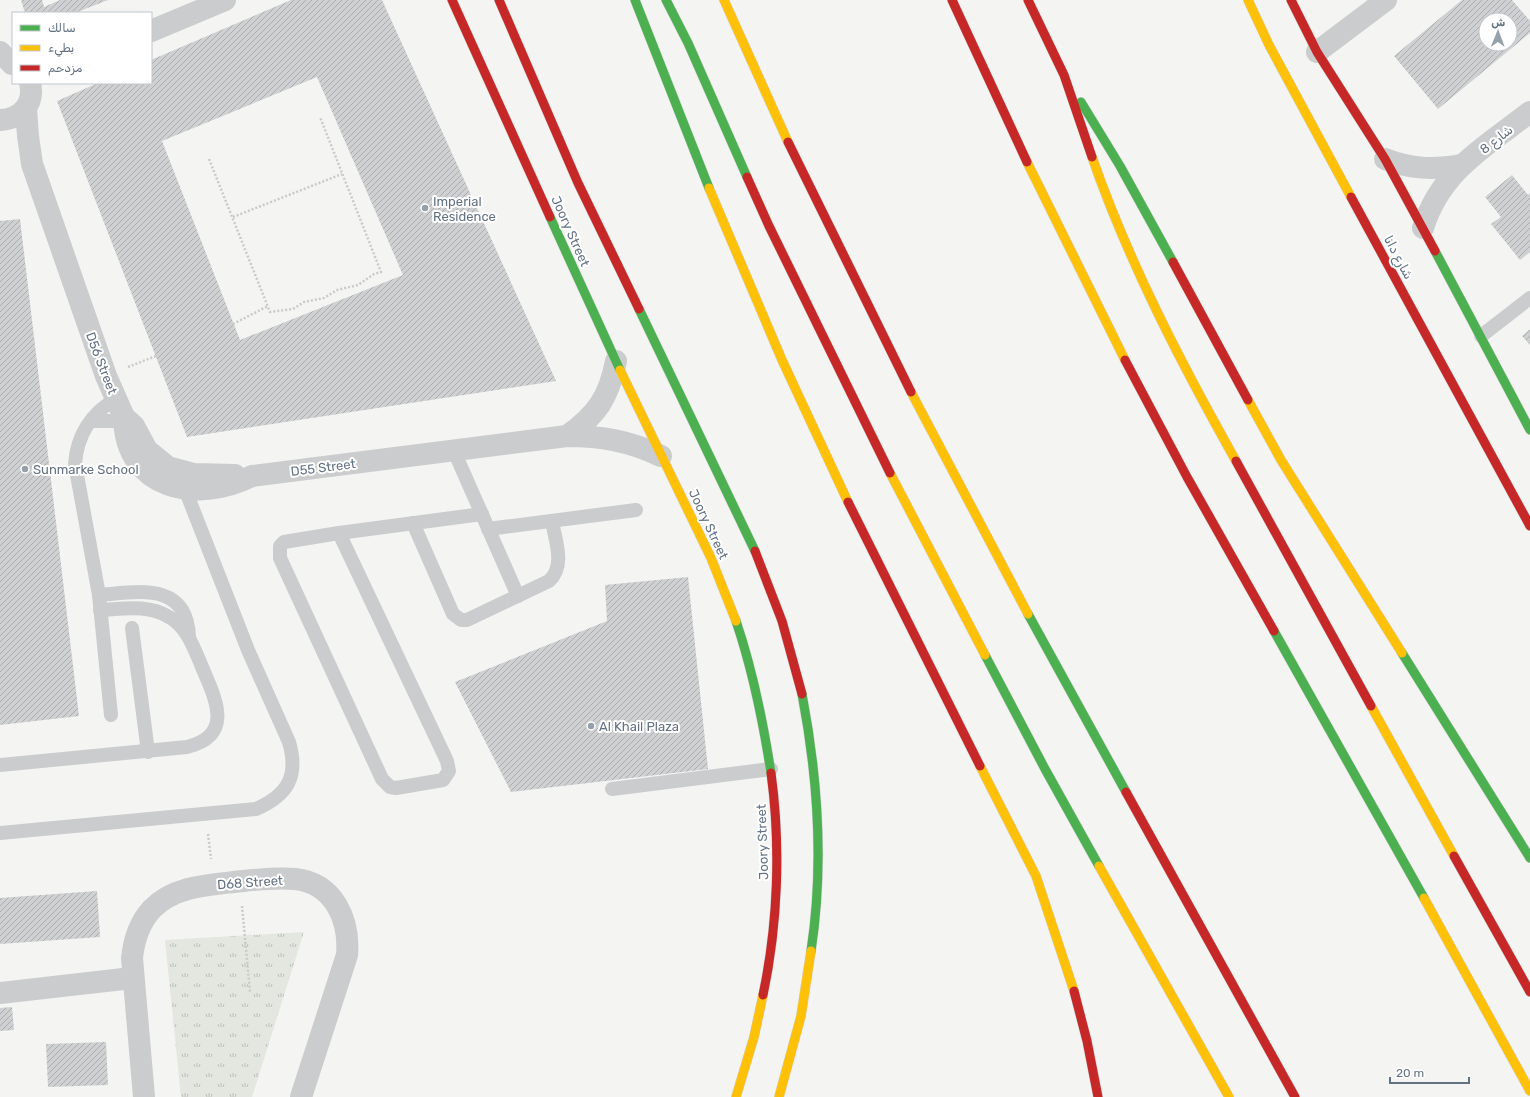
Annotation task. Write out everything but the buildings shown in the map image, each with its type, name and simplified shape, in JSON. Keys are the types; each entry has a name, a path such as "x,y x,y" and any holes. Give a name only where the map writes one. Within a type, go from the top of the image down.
{"main road":[{"name":"Joory Street","path":"452,0 616,361 708,550 730,603 748,658 762,713 771,769 776,827 776,891 770,954 759,1017 736,1097"},
{"name":"Joory Street","path":"499,0 578,183 752,545 773,595 790,647 803,699 812,753 816,807 817,868 814,929 806,989 793,1049 779,1097"},
{"path":"634,0 739,259 836,478 1036,876 1056,929 1073,984 1087,1039 1098,1097"},
{"path":"666,0 688,43 769,226 906,506 1038,755 1229,1097"},
{"path":"724,0 810,188 927,428 1003,571 1294,1097"},
{"path":"952,0 1040,190 1125,360 1250,591 1430,907 1530,1091"},
{"path":"1028,0 1064,75 1120,166 1281,460 1530,858"},
{"name":"شارع دانا","path":"1248,0 1277,59 1530,526"},
{"path":"1291,0 1317,52 1384,159 1423,228 1530,430"},
{"path":"1064,75 1106,197 1134,262 1190,379 1530,992"}],"street":[{"path":"152,31 225,0"},
{"path":"1317,52 1386,0"},
{"path":"0,120 14,118 29,98 46,84"},
{"name":"D56 Street","path":"29,98 28,136 32,164 106,376 120,408 134,426 147,450 168,467 194,474 252,476"},
{"name":"شارع 8","path":"1423,228 1428,210 1448,178 1462,165 1530,112"},
{"name":"D56 Street","path":"0,120 32,164"},
{"name":"شارع 8","path":"1384,159 1403,166 1422,169 1442,169 1462,165"},
{"name":"D55 Street","path":"567,436 582,426 606,397 616,361"},
{"name":"D55 Street","path":"120,408 126,438 131,450 141,465 148,473 160,482 186,489 201,490 228,487 252,476 567,436 606,438 625,442 661,456"},
{"name":"D68 Street","path":"144,1097 132,978 134,940 141,923 152,908 167,897 184,890 214,884 296,879 310,883 323,890 333,900 341,912 347,926 348,940 347,955 301,1097"},
{"path":"0,993 132,978"}],"lane":[{"path":"1481,336 1530,298"},
{"path":"90,421 113,421 120,408"},
{"path":"111,715 99,595 75,464 80,438 97,412 120,408"},
{"path":"454,451 518,596"},
{"path":"0,833 256,809 269,804 281,795 289,783 293,770 293,756 289,742 248,650 186,489"},
{"path":"488,529 636,510"},
{"path":"339,533 447,761 449,771 443,780 396,788 390,787 382,779 280,558 280,546 284,542 339,533 482,514"},
{"path":"413,523 453,614 457,618 466,620 472,619 549,581 557,572 559,560 552,521"},
{"path":"0,765 148,752 195,745 207,738 215,728 218,719 216,701 190,639 186,616 172,599 161,593 150,591 99,595"},
{"path":"100,610 151,609 169,617 177,623 190,639"},
{"path":"132,628 148,752"},
{"path":"612,789 771,769"}],"path":[{"path":"209,159 270,312 293,309 304,302 324,298 337,290 358,285 374,274 381,272 320,116"},
{"path":"233,217 342,174"},
{"path":"233,324 268,306"},
{"path":"106,376 156,356"},
{"path":"205,814 214,884"},
{"path":"240,882 250,992"}],"green space":[{"path":"304,932 252,1097 181,1097 165,940"}],"traffic: fast":[{"path":"635,0 709,188"},
{"path":"666,0 688,43 747,177"},
{"path":"1081,102 1120,166 1173,262"},
{"path":"550,217 620,370"},
{"path":"1435,251 1530,430"},
{"path":"639,309 755,551"},
{"path":"1028,614 1126,792"},
{"path":"736,621 748,659 757,696 771,773"},
{"path":"1274,631 1424,898"},
{"path":"1402,653 1530,858"},
{"path":"985,655 1045,769 1099,866"},
{"path":"802,694 812,758 817,822 817,887 811,951"}],"traffic: slow":[{"path":"724,0 788,142"},
{"path":"1248,0 1269,45 1351,197"},
{"path":"1092,157 1122,235 1139,274 1176,350 1236,461"},
{"path":"1027,162 1125,360"},
{"path":"709,188 782,360 848,502"},
{"path":"620,370 711,558 736,621"},
{"path":"911,392 1028,614"},
{"path":"1248,400 1281,460 1402,653"},
{"path":"890,473 985,655"},
{"path":"1371,706 1454,856"},
{"path":"980,766 1036,876 1074,991"},
{"path":"1099,866 1229,1097"},
{"path":"1424,898 1530,1091"},
{"path":"779,1097 801,1016 811,951"},
{"path":"736,1097 754,1037 763,995"}],"traffic: jam":[{"path":"452,0 550,217"},
{"path":"499,0 578,183 639,309"},
{"path":"952,0 1027,162"},
{"path":"1028,0 1064,75 1092,157"},
{"path":"1291,0 1317,52 1385,159 1435,251"},
{"path":"788,142 911,392"},
{"path":"747,177 769,226 890,473"},
{"path":"1351,197 1530,526"},
{"path":"1173,262 1248,400"},
{"path":"1125,360 1187,477 1274,631"},
{"path":"1236,461 1371,706"},
{"path":"848,502 980,766"},
{"path":"755,551 782,621 802,694"},
{"path":"763,995 775,913 777,857 771,773"},
{"path":"1126,792 1295,1097"},
{"path":"1454,856 1530,992"},
{"path":"1074,991 1087,1041 1098,1097"}],"place":[{"name":"Imperial Residence","path":"425,208"},
{"name":"Sunmarke School","path":"25,469"},
{"name":"Al Khail Plaza","path":"591,726"}]}
